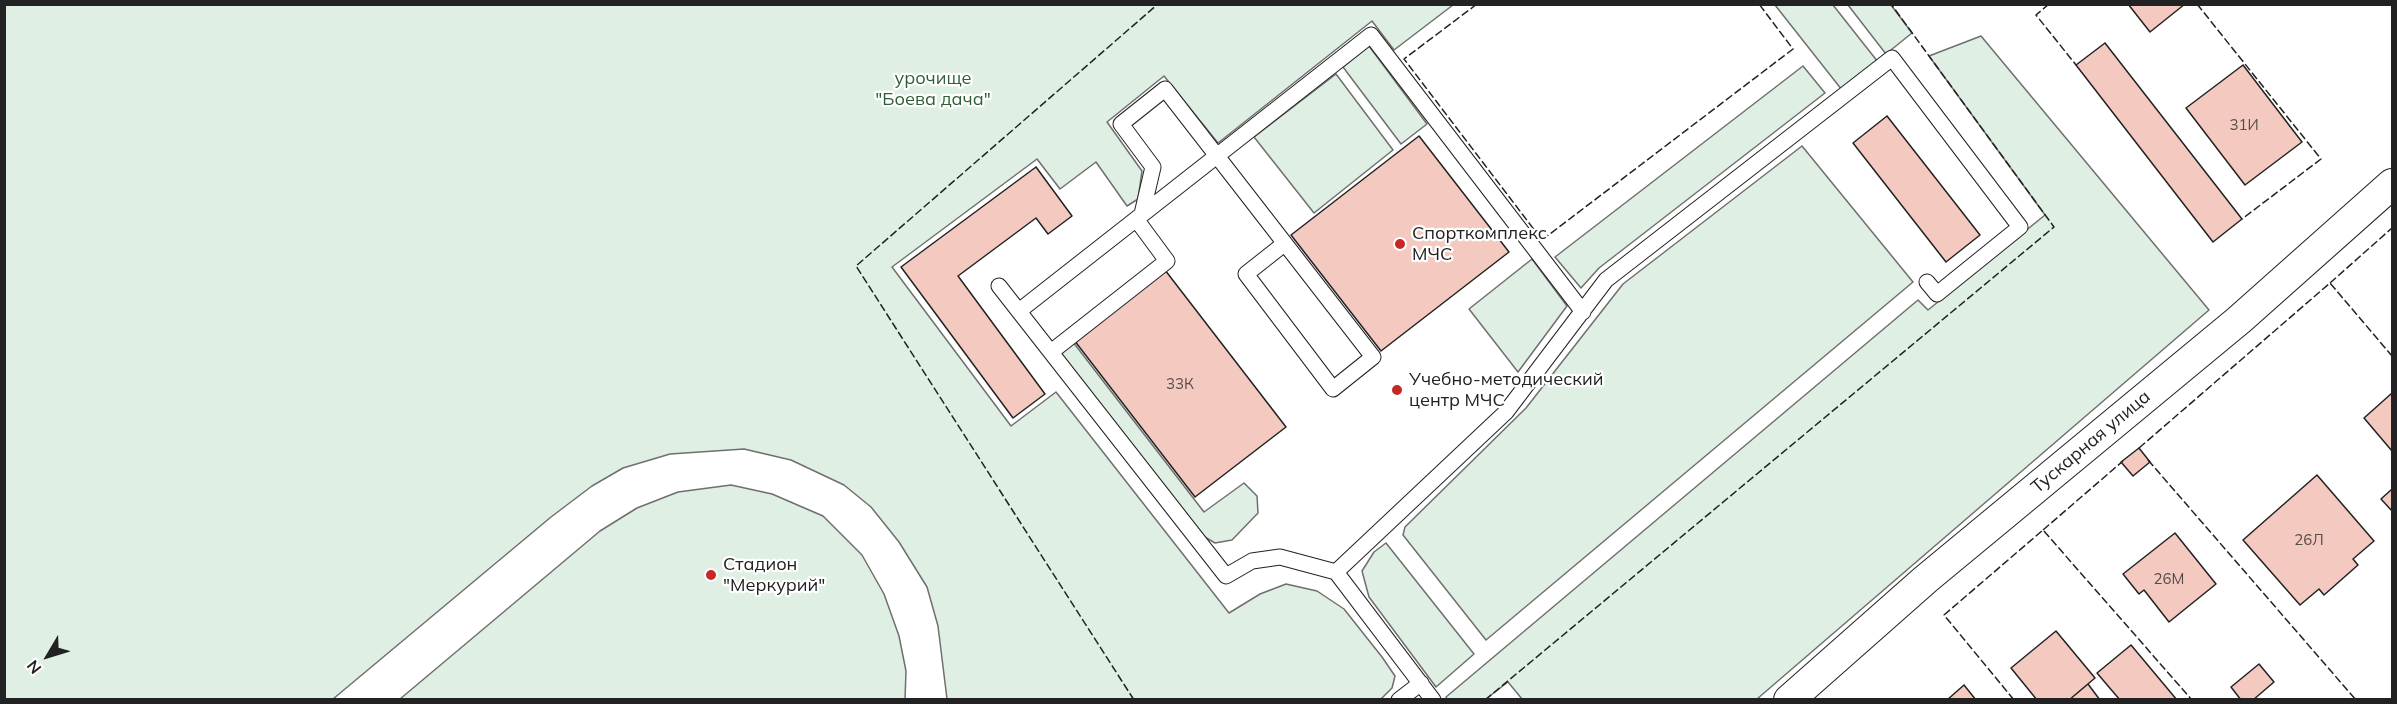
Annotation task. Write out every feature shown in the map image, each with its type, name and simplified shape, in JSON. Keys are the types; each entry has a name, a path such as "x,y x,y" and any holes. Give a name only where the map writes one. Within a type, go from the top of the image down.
{"street":[{"name":"Тускарная улица","path":"1789,699 1926,579 2239,320 2392,184"}],"lane":[{"path":"1019,310 1371,35 1582,312"},
{"path":"1336,572 1506,412 1606,280 1892,58 2020,227 1937,294 1927,282"},
{"path":"1051,352 1167,261 1139,217 1153,167 1120,124 1165,89 1373,357 1333,389 1246,274 1284,244"},
{"path":"999,286 1226,576 1252,561 1280,557 1336,572 1433,699"},
{"path":"1399,699 1421,683"}],"green space":[{"name":"урочище \"Боева дача\"","path":"4,5 1453,5 1394,50 1372,21 1218,143 1164,76 1107,122 1142,171 1138,199 1127,206 1096,162 1060,189 1037,159 892,267 1011,426 1056,392 1229,613 1260,594 1286,584 1317,591 1344,609 1382,657 1395,676 1392,688 1380,700 947,699 938,626 927,587 899,542 871,507 844,485 791,460 744,449 670,454 623,468 592,486 551,517 333,699 5,699"},
{"path":"1775,5 1833,5 1878,62 1842,90"},
{"path":"1848,5 1891,5 1912,33 1886,54"},
{"path":"1981,36 2209,310 1757,699 1522,699 1508,682 1486,699 1447,699 1446,697 1918,300 1928,310 2045,215 1929,56"},
{"path":"1369,46 1427,124 1401,144 1343,67"},
{"path":"1803,66 1825,93 1599,268 1581,288 1555,257"},
{"path":"1336,74 1393,150 1314,213 1254,137"},
{"path":"1802,146 1913,282 1486,640 1403,535 1405,527 1526,408 1623,284"},
{"path":"1532,259 1567,306 1518,372 1469,309"},
{"path":"1073,342 1204,512 1244,483 1257,496 1258,513 1232,540 1215,543 1198,533 1059,353"},
{"name":"Стадион \"Меркурий\"","path":"731,485 772,494 823,516 862,555 884,594 899,636 906,671 905,699 400,699 600,531 637,508 678,492"},
{"path":"1386,543 1474,654 1436,687 1369,597 1362,571 1374,552"}],"building":[{"path":"2128,4 2185,4 2150,32"},
{"path":"2105,43 2242,219 2213,242 2076,65"},
{"path":"2243,65 2302,142 2245,185 2186,108"},
{"path":"1887,116 1980,235 1946,262 1853,143"},
{"name":"Спорткомплекс МЧС","path":"1419,136 1509,252 1381,351 1291,235"},
{"path":"1036,167 1072,216 1048,234 1036,218 958,276 1045,394 1013,418 901,267"},
{"path":"1165,270 1286,427 1195,497 1074,340"},
{"path":"2392,393 2392,451 2364,418"},
{"path":"2139,448 2150,462 2133,476 2121,462"},
{"path":"2317,475 2374,541 2353,559 2358,565 2324,595 2319,589 2300,605 2243,540"},
{"path":"2392,489 2392,511 2381,499"},
{"path":"2175,533 2216,584 2169,622 2144,590 2139,594 2123,574"},
{"path":"2056,631 2095,678 2069,700 2037,700 2011,668"},
{"path":"2131,645 2177,700 2120,700 2097,673"},
{"path":"2259,664 2274,682 2253,700 2241,700 2231,687"},
{"path":"2088,684 2100,700 2069,700"},
{"path":"1964,685 1976,700 1947,700"}],"fence":[{"path":"1134,700 856,266 1158,4"},
{"path":"1477,4 1404,59 1542,240 1793,49 1759,4"},
{"path":"1485,700 2054,227 1891,4"},
{"path":"2049,4 2036,15 2076,65"},
{"path":"2197,4 2321,159 2242,219"},
{"path":"2330,283 2392,228"},
{"path":"2139,448 2330,283 2392,356"},
{"path":"2148,460 2356,700"},
{"path":"2043,530 2123,461"},
{"path":"2014,700 1944,615 2043,530 2192,700"}],"place":[{"name":"Спорткомплекс МЧС","path":"1400,244"},
{"name":"Учебно-методический центр МЧС","path":"1397,390"},
{"name":"Стадион \"Меркурий\"","path":"711,575"}]}
